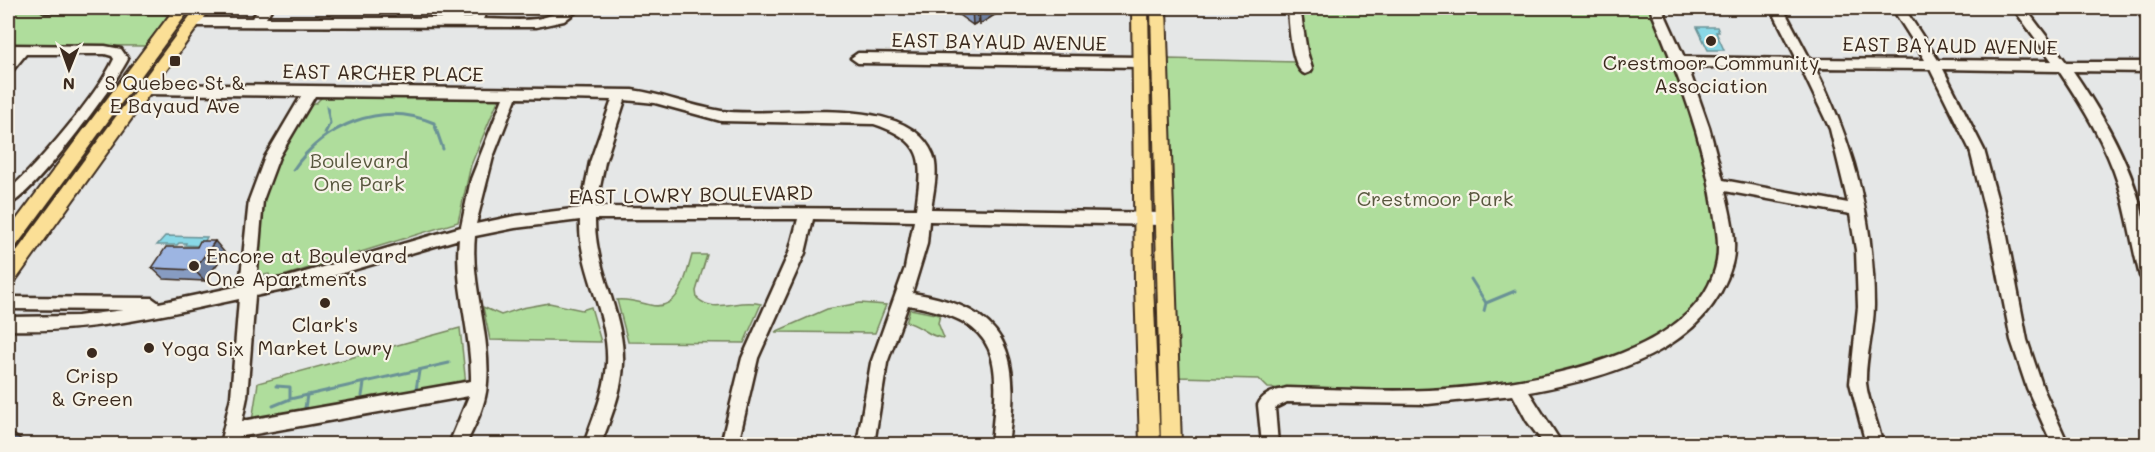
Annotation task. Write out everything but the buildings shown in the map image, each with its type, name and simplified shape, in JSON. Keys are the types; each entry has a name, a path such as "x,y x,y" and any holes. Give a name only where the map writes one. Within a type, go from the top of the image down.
{"main road":[{"path":"1158,8 1171,444"},
{"path":"8,276 145,89 190,11"},
{"path":"8,244 190,11"},
{"path":"1140,11 1148,30 1148,48 1151,54 1159,56"},
{"path":"1140,11 1142,218 1150,444"},
{"path":"1140,62 1151,72 1152,93 1160,113"}],"street":[{"path":"45,8 190,11 256,22 548,22 575,8"},
{"path":"256,22 266,8"},
{"path":"359,21 367,8"},
{"path":"475,22 483,8"},
{"path":"1294,8 1300,52 1305,69"},
{"path":"1270,444 1266,405 1274,398 1287,396 1425,397 1518,388 1593,371 1627,358 1661,342 1695,318 1720,282 1725,263 1723,217 1705,131 1680,62 1656,8"},
{"path":"1777,8 1837,129 1850,174 1863,250 1866,307 1858,383 1874,444"},
{"path":"1898,8 1934,64 1977,150 1996,222 2019,340 2035,388 2060,444"},
{"path":"2019,8 2090,107 2107,139 2123,176 2135,215 2148,276"},
{"path":"2141,8 2148,16"},
{"path":"8,49 105,50 119,54 120,64 65,136 19,190 8,199"},
{"path":"8,67 23,49"},
{"name":"EAST BAYAUD AVENUE","path":"858,58 1140,62"},
{"name":"EAST BAYAUD AVENUE","path":"1680,62 2148,67"},
{"name":"EAST ARCHER PLACE","path":"145,89 620,94 655,98 714,115 859,117 892,123 918,143 926,156 928,179 917,255 876,370 865,444"},
{"path":"311,91 274,152 260,186 252,230 239,397 231,437 478,387"},
{"path":"458,444 478,387 479,370 468,290 468,231 480,169 512,93"},
{"path":"593,444 613,380 615,362 614,340 591,264 587,231 588,213 597,159 620,94"},
{"path":"1717,184 1857,210"},
{"name":"EAST LOWRY BOULEVARD","path":"8,324 106,320 248,292 468,231 515,222 588,213 807,213 1164,219"},
{"path":"729,444 750,358 795,258 807,213"},
{"path":"902,298 959,310 988,332 1001,355 1005,373 1000,444"},
{"name":"EAST LOWRY BOULEVARD","path":"8,303 110,305 194,302"},
{"path":"1518,388 1533,416 1554,444"}],"green space":[{"name":"Crestmoor Park","path":"1290,8 1650,8 1687,96 1706,158 1717,232 1718,259 1705,293 1680,320 1646,342 1606,359 1563,372 1520,380 1445,389 1379,390 1268,388 1259,379 1176,377 1167,59 1297,62"},
{"path":"8,11 162,13 168,16 145,46 8,45"},
{"name":"Boulevard One Park","path":"323,96 499,98 471,165 458,222 270,280 269,274 258,276 265,198 273,173 298,126 312,103 316,103"},
{"path":"692,255 707,255 696,291 697,298 704,303 719,306 743,303 761,304 744,343 628,342 617,300 660,306 668,303 675,298 684,282"},
{"path":"549,303 582,310 591,307 601,342 490,340 483,307 501,315"},
{"path":"860,303 886,305 875,333 775,332 827,309"},
{"path":"910,309 940,315 938,323 944,338 934,336 906,322"},
{"path":"460,328 466,385 252,421 258,383"}],"water":[{"name":"Crestmoor Community Association","path":"1697,27 1717,27 1719,32 1716,32 1724,50 1708,50"},
{"path":"165,236 207,237 202,246 185,245 186,243 157,245"}],"waterway":[{"path":"325,133 330,123 327,107"},
{"path":"293,170 321,140 337,129 374,116 394,114 434,123 443,149"},
{"path":"1471,279 1486,303"},
{"path":"1486,303 1515,291"},
{"path":"1484,311 1486,303"},
{"path":"307,395 449,363"},
{"path":"416,390 419,371"},
{"path":"362,396 364,383"},
{"path":"276,386 290,387 290,398"},
{"path":"273,406 307,395"},
{"path":"305,408 307,395"}],"place":[{"name":"Crestmoor Community Association","path":"1711,41"},
{"name":"S Quebec St & E Bayaud Ave","path":"175,61"},
{"name":"Encore at Boulevard One Apartments","path":"194,266"},
{"name":"Clark's Market Lowry","path":"325,303"},
{"name":"Yoga Six","path":"149,348"},
{"name":"Crisp & Green","path":"92,353"}]}
